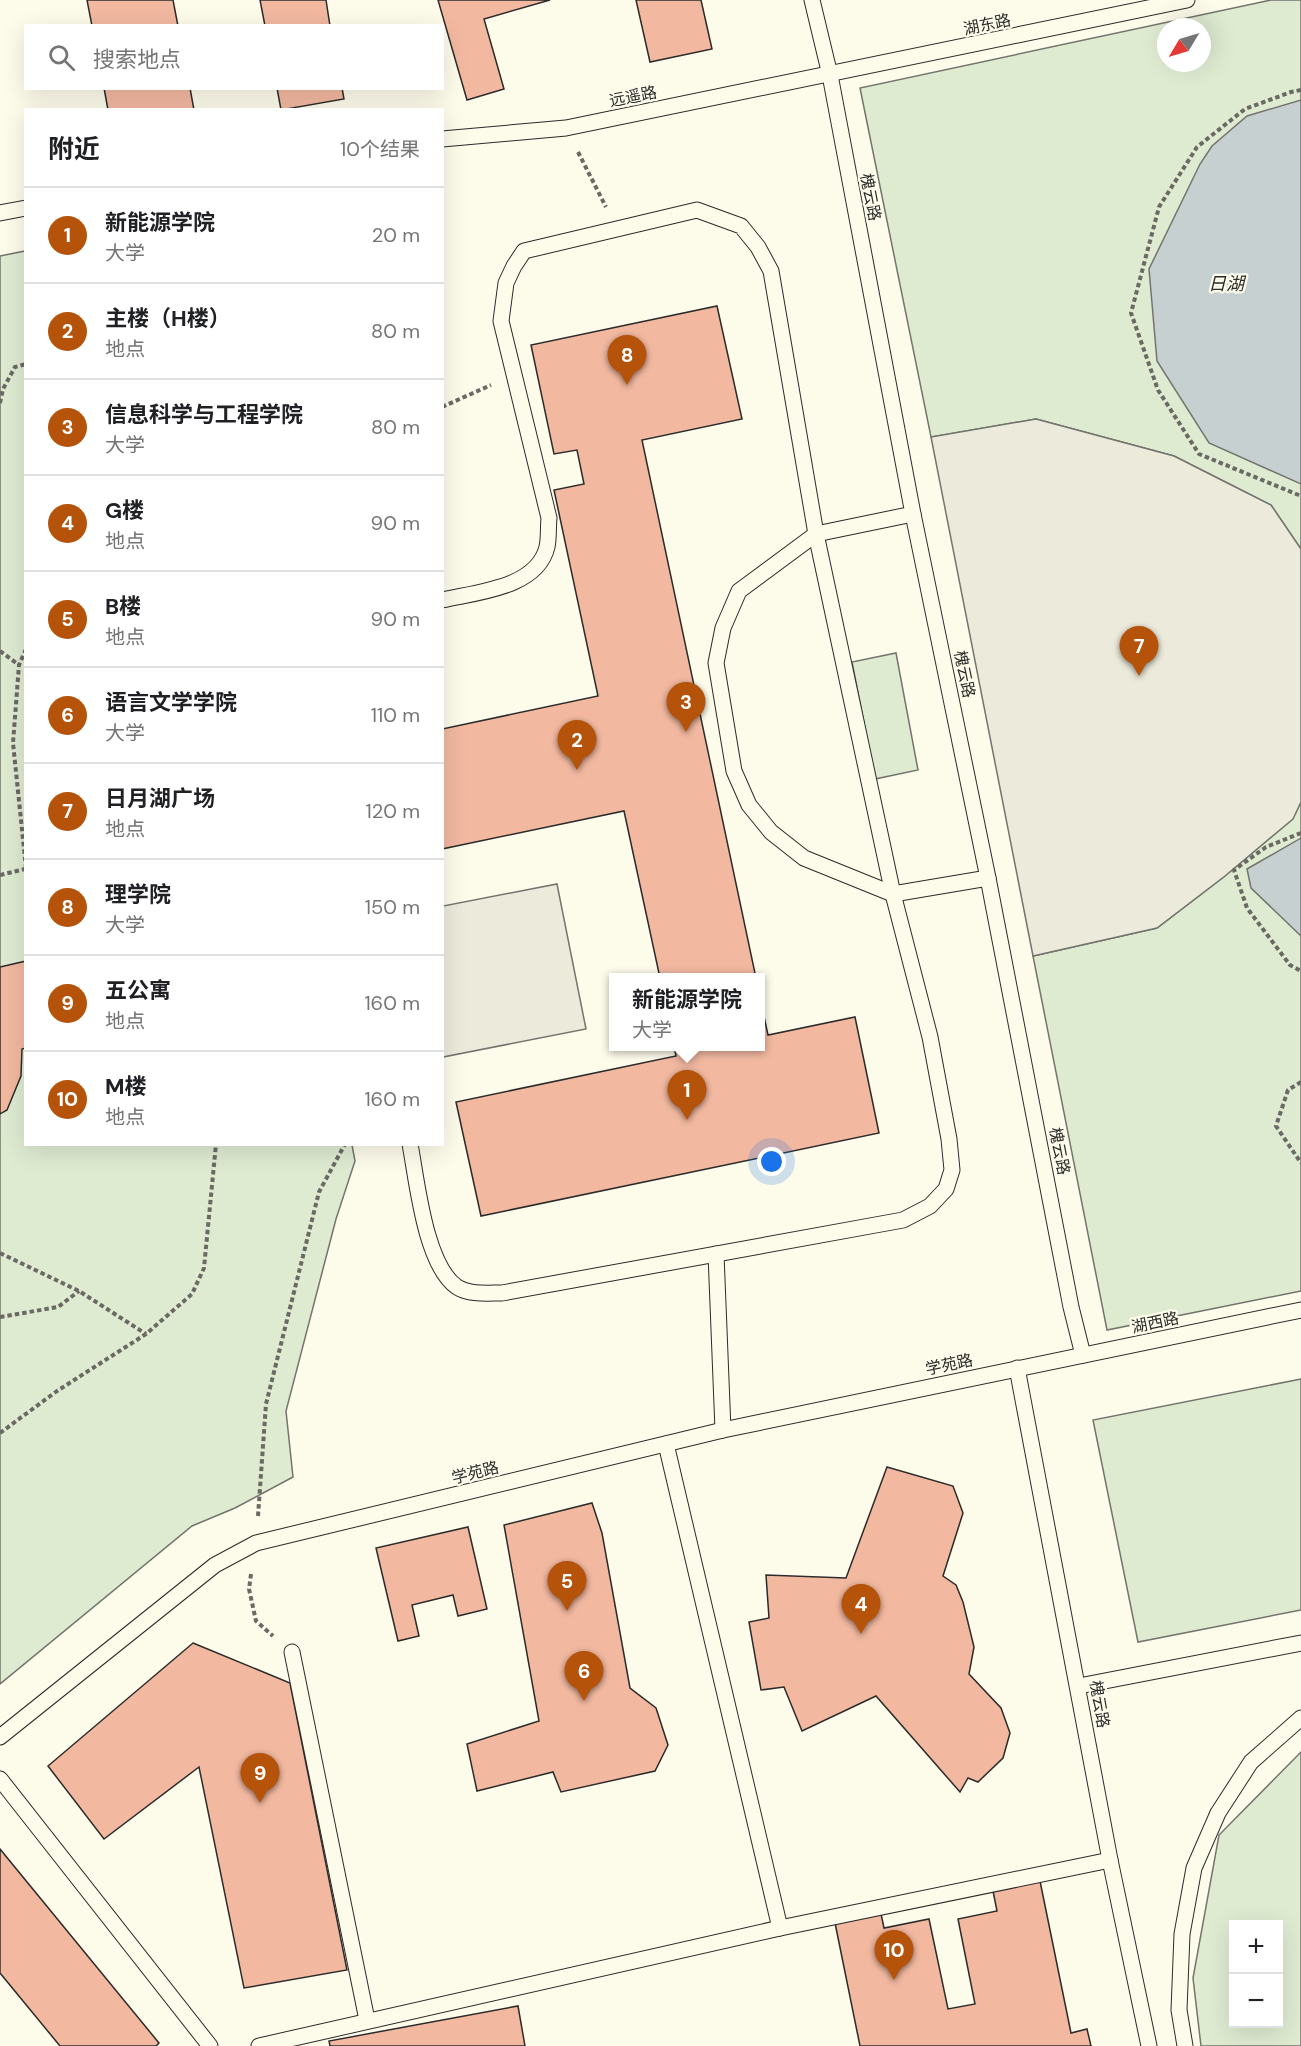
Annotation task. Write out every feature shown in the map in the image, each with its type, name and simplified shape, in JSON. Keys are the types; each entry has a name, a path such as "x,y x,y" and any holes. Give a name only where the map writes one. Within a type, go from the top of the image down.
{"lane":[{"name":"槐云路","path":"812,0 830,75 913,514 988,878 1071,1307 1083,1355"},
{"name":"湖东路","path":"830,75 1187,0"},
{"name":"远遥路","path":"444,139 566,128 830,75"},
{"path":"0,213 24,208"},
{"path":"410,1146 430,1244 437,1262 457,1287 471,1293 502,1293 903,1220 930,1206 946,1189 952,1170 949,1139 930,1037 893,894 816,534 771,271 758,247 741,226 697,210 524,251 506,283 501,321 549,518 547,548 533,571 509,585 444,600"},
{"path":"913,514 816,534 739,591 723,628 716,663 734,771 749,805 771,832 804,858 893,894 988,878"},
{"path":"716,1254 723,1430"},
{"name":"湖西路","path":"1017,1368 1301,1310"},
{"name":"槐云路","path":"1017,1368 1110,1860 1149,2046"},
{"name":"学苑路","path":"0,1737 215,1565 256,1543 723,1430 1017,1368"},
{"path":"666,1444 780,1928"},
{"path":"1078,1686 1301,1643"},
{"path":"292,1653 367,2020"},
{"path":"1185,2046 1179,2010 1182,1934 1194,1868 1218,1813 1251,1762 1301,1718"},
{"path":"0,1779 210,2046"},
{"path":"259,2046 780,1928 1110,1860"}],"path":[{"path":"1301,90 1245,109 1197,147 1159,207 1131,313 1158,390 1199,454 1301,496"},
{"path":"566,128 617,229"},
{"path":"0,403 3,389 15,367 24,365"},
{"path":"444,406 514,375"},
{"path":"0,651 19,665"},
{"path":"24,654 19,665 13,744 24,849"},
{"path":"1301,833 1266,848 1234,870 1247,908 1290,965 1301,971"},
{"path":"0,875 24,869"},
{"path":"1301,1082 1288,1090 1276,1126 1301,1163"},
{"path":"0,1433 57,1391 146,1334 192,1294 204,1268 216,1146"},
{"path":"292,1653 256,1621 249,1589 256,1543 266,1404 319,1192 344,1146"},
{"path":"0,1253 79,1291 146,1334"},
{"path":"0,1317 58,1307 79,1291"}],"green space":[{"path":"1271,0 1301,0 1301,549 1271,505 1174,456 1036,419 931,437 860,88 1157,24 1157,72 1211,72 1211,18 1187,18"},
{"path":"24,251 24,1146 352,1146 355,1161 336,1219 286,1411 293,1477 235,1508 192,1526 0,1684 0,256"},
{"path":"896,653 918,770 875,779 852,662"},
{"path":"1301,802 1301,1291 1107,1330 1033,956 1157,928 1225,876 1292,819"},
{"path":"1301,1379 1301,1610 1138,1642 1093,1420"},
{"path":"1301,1752 1301,2046 1201,2046 1193,1978 1219,1835"}],"shaded area":[{"path":"1036,419 1174,456 1271,505 1301,549 1301,802 1293,819 1225,876 1157,928 1033,956 931,437"},
{"path":"557,884 586,1029 444,1057 444,906"}],"water":[{"name":"日湖","path":"1301,100 1301,484 1209,443 1157,361 1149,269 1200,164 1212,146 1247,116"},
{"path":"1301,838 1301,936 1251,888 1247,869"}],"building":[{"path":"87,0 173,0 178,24 92,24"},
{"path":"260,0 326,0 330,24 265,24"},
{"path":"438,0 550,0 484,19 504,89 467,100"},
{"path":"636,0 701,0 712,49 650,62"},
{"path":"104,90 190,90 194,108 108,108"},
{"path":"277,90 342,90 344,99 281,108"},
{"path":"717,306 742,419 642,440 755,973 659,973 624,811 444,849 444,729 598,696 554,490 584,484 577,450 554,454 531,345"},
{"path":"24,961 24,1048 22,1049 21,1076 7,1110 0,1114 0,967"},
{"path":"855,1017 879,1133 481,1216 456,1102 676,1056 675,1051 765,1051 765,1021 768,1035"},
{"path":"887,1467 953,1486 963,1513 943,1576 956,1585 963,1602 974,1647 969,1674 1001,1708 1010,1733 1003,1758 978,1782 968,1778 960,1792 876,1696 802,1731 784,1687 761,1690 749,1622 769,1618 766,1575 846,1578"},
{"path":"592,1503 602,1533 630,1688 656,1708 668,1745 655,1771 561,1792 553,1772 477,1791 467,1744 539,1721 504,1525"},
{"path":"468,1527 487,1609 458,1616 453,1595 412,1605 419,1636 398,1641 376,1548"},
{"path":"193,1643 290,1683 347,1970 244,1988 199,1767 104,1839 48,1766"},
{"path":"0,1849 159,2043 156,2046 60,2046 0,1973"},
{"path":"1040,1881 1071,2033 1087,2029 1091,2046 860,2046 834,1918 880,1909 884,1928 929,1919 948,2009 975,2004 958,1919 997,1911 993,1891"},
{"path":"518,2006 525,2046 330,2046 329,2041"}],"place":[{"name":"理学院","path":"627,385"},
{"name":"日月湖广场","path":"1139,676"},
{"name":"信息科学与工程学院","path":"686,732"},
{"name":"主楼（H楼）","path":"577,770"},
{"name":"新能源学院","path":"687,1120"},
{"name":"B楼","path":"567,1611"},
{"name":"G楼","path":"861,1634"},
{"name":"语言文学学院","path":"584,1701"},
{"name":"五公寓","path":"260,1803"},
{"name":"M楼","path":"894,1980"}]}
